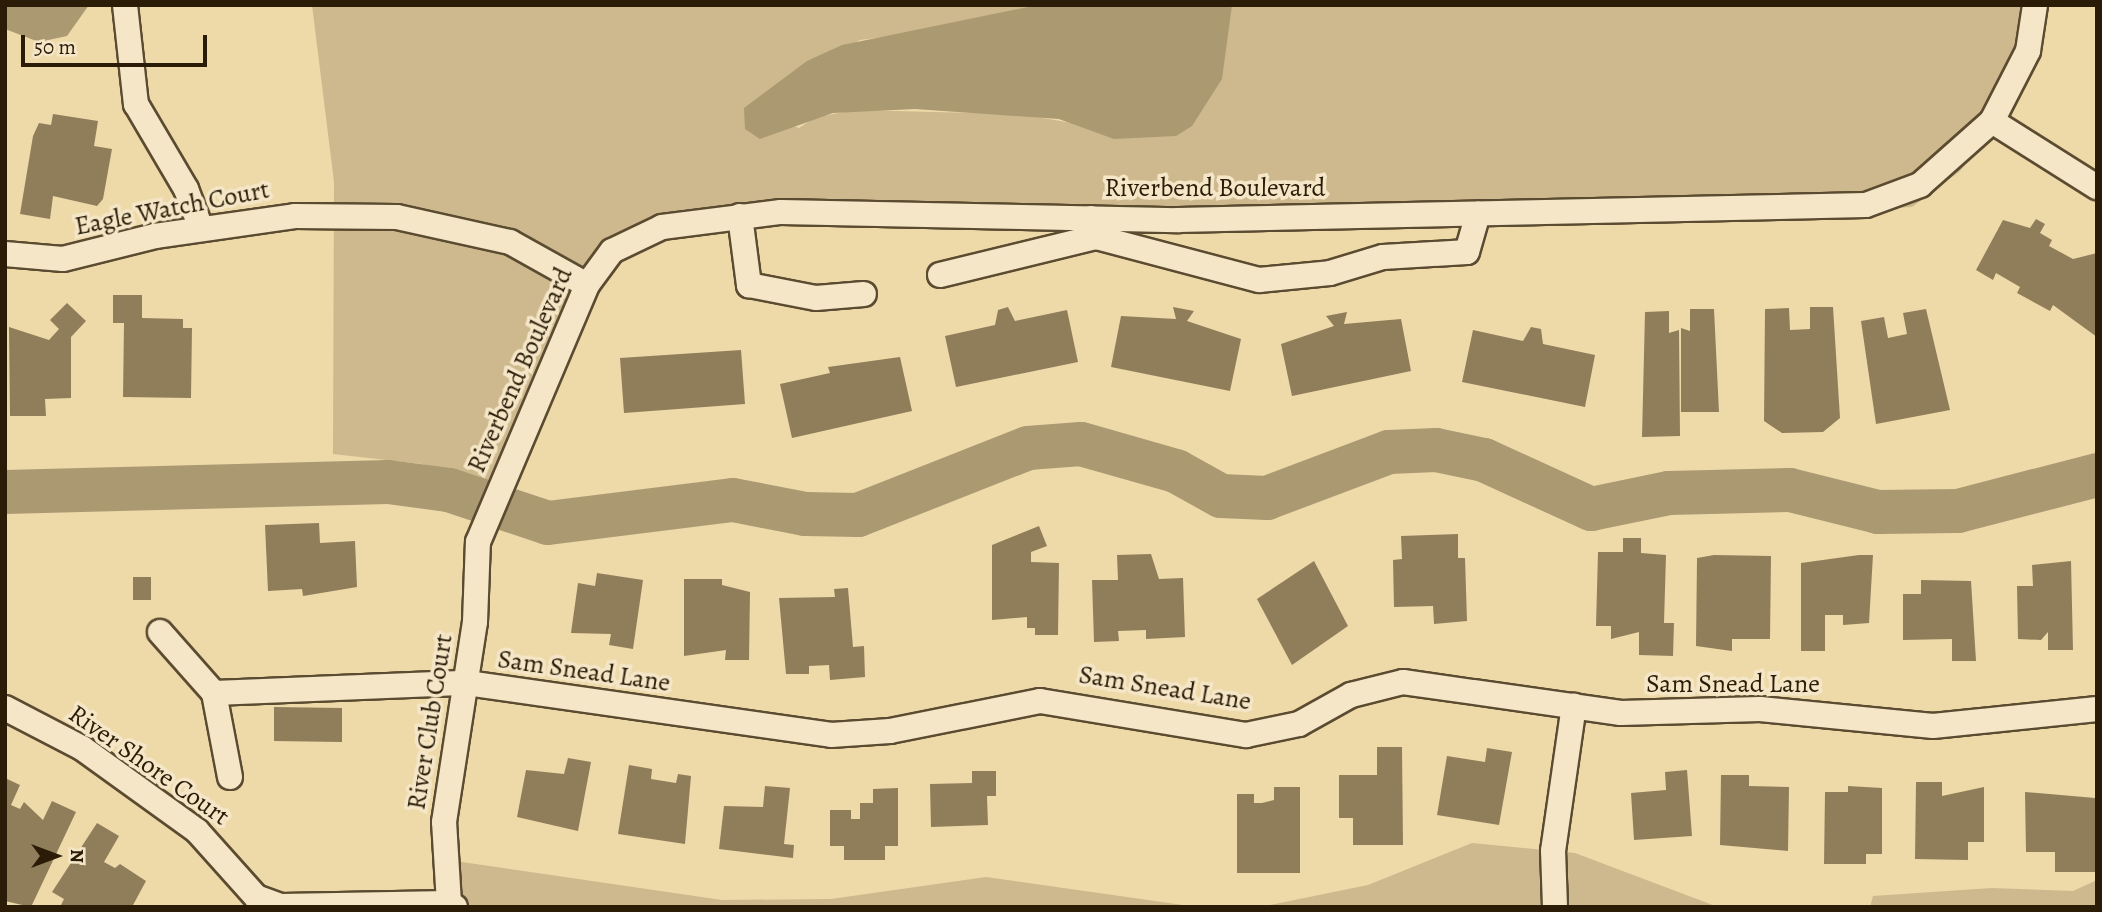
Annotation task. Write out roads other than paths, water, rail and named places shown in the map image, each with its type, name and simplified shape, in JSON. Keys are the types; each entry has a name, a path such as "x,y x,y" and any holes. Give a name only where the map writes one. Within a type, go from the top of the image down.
{"street":[{"path":"125,5 124,47 136,104 186,189 201,228"},
{"name":"Riverbend Boulevard","path":"478,542 502,479 587,285 612,251 637,237 740,216 1093,228 1478,214 1866,205 1920,185 1992,121 2028,51 2035,5"},
{"path":"1992,121 2097,187"},
{"path":"940,275 1093,228 1259,280 1331,273 1383,257 1467,252 1478,214"},
{"name":"Eagle Watch Court","path":"5,254 63,259 201,228 295,216 397,217 510,242 587,285"},
{"path":"740,216 749,285 817,298 864,294"},
{"name":"River Club Court","path":"452,905 444,822 467,683 478,542"},
{"path":"160,632 214,693 230,776"},
{"name":"Sam Snead Lane","path":"214,693 467,683 831,735 890,731 1040,701 1246,735 1299,724 1351,695 1403,682 1640,713 1819,712 1933,726 2097,709"},
{"path":"1555,907 1553,851 1574,706"},
{"name":"River Shore Court","path":"5,708 82,748 197,831 256,897 281,906 452,905"}],"waterway":[{"path":"5,492 388,482 449,490 548,523 733,500 805,514 858,515 1028,448 1081,444 1176,471 1221,496 1267,498 1389,452 1436,450 1484,460 1591,509 1669,493 1790,490 1878,512 1958,511 2097,475"}]}
